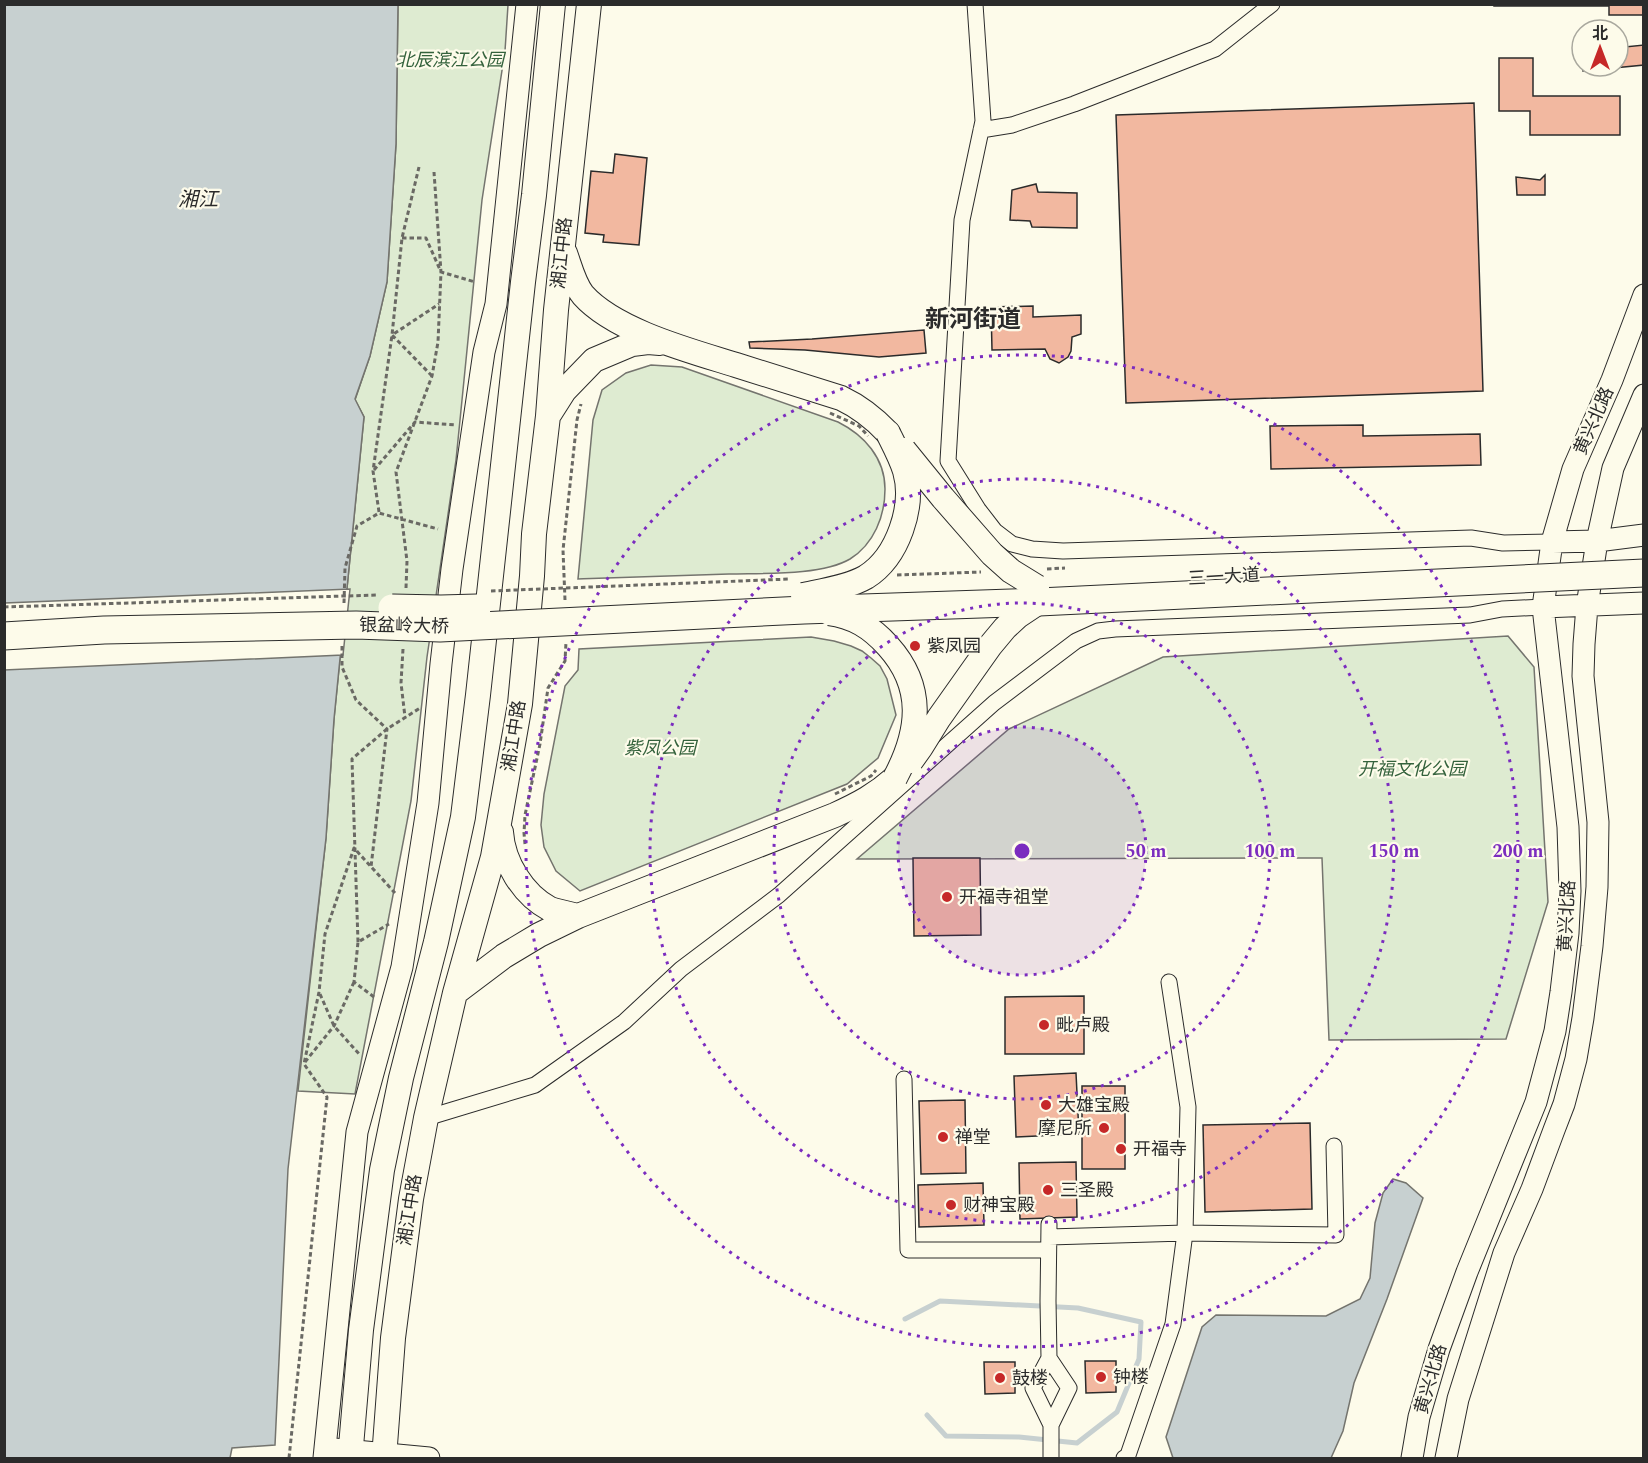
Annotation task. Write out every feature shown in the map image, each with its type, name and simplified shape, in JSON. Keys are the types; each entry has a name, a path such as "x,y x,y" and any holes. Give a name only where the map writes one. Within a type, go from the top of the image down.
{"highway":[{"name":"三一大道","path":"1038,594 1644,554"},
{"name":"三一大道","path":"802,595 1038,594 1644,573"},
{"name":"银盆岭大桥","path":"4,618 357,607 453,609 802,595"},
{"name":"银盆岭大桥","path":"4,636 115,630 356,625 440,628 802,595"}],"main road":[{"path":"429,1458 324,1453 357,1132 402,967 428,803 452,569 484,352 496,304 527,4"},
{"name":"湘江中路","path":"350,1455 361,1330 382,1170 401,1078 436,942 463,817 534,195 553,4"},
{"name":"湘江中路","path":"384,1456 393,1338 411,1199 426,1118 455,993 493,857 520,704 556,310 589,4"},
{"path":"563,246 582,294 598,308 619,321 669,345 841,398 868,413 879,436 905,470 908,487 906,516 894,545 883,561 867,576 855,582 802,595"},
{"path":"484,352 523,282"},
{"name":"黄兴北路","path":"1412,1458 1419,1417 1439,1349 1467,1272 1536,1102 1555,1031 1568,933 1569,849 1543,607 1552,542 1573,469 1612,380 1644,295"},
{"path":"548,416 564,391 594,360 632,344 648,342 669,345"},
{"name":"黄兴北路","path":"1446,1458 1458,1399 1504,1253 1532,1189 1564,1104 1576,1059 1593,934 1598,846 1598,822 1583,676 1587,606 1597,541 1613,468 1644,395"},
{"path":"455,993 504,956 539,935 578,916 866,801 886,773 921,747 990,646 1038,594 992,554 879,436"},
{"path":"1552,542 1597,541 1644,535"},
{"path":"802,595 842,615 862,622 878,635 900,660 907,672 912,684 915,718 910,743 905,760 886,773"},
{"path":"1543,607 1644,603"},
{"path":"501,817 502,845 519,882 540,903 553,910 578,916"}],"street":[{"path":"975,4 982,121 962,220 948,461 978,509 995,531 1012,544 1032,549 1063,551 1471,538 1503,543 1552,542"},
{"path":"981,130 1012,124 1074,104 1215,49 1272,4"},
{"path":"426,1118 535,1084 624,1022 681,969 779,895 994,703 1076,641 1098,631 1115,629 1470,615 1502,609 1543,607"},
{"path":"1124,1458 1127,1458 1173,1324 1185,1233 1188,1107 1169,982"},
{"path":"904,1079 908,1250 1048,1237 1185,1233 1336,1235 1334,1146"},
{"path":"1048,1237 1049,1358 1034,1389 1051,1425 1051,1458"},
{"path":"1049,1358 1069,1388 1051,1425"}],"path":[{"path":"379,513 373,471 392,335 402,238 418,167"},
{"path":"405,594 407,561 396,472 432,376 438,342 441,273 434,172"},
{"path":"402,238 426,238 441,273"},
{"path":"441,273 475,282"},
{"path":"392,335 439,304"},
{"path":"392,335 432,376"},
{"path":"830,412 879,436"},
{"path":"373,471 415,422"},
{"path":"415,422 473,427"},
{"path":"340,608 345,568 357,526 379,513 438,529"},
{"path":"484,591 802,595"},
{"path":"4,607 381,595"},
{"path":"404,639 402,683 405,717"},
{"path":"337,645 349,645"},
{"path":"342,645 342,667 356,700 387,729"},
{"path":"304,1064 334,1026 354,982 358,942 352,759 387,729 420,708"},
{"path":"371,867 387,729"},
{"path":"835,794 871,776 886,773"},
{"path":"354,848 399,896"},
{"path":"289,1458 327,1097 304,1064 319,992 324,934 354,848"},
{"path":"358,942 396,920"},
{"path":"354,982 380,1002"},
{"path":"319,992 334,1026 362,1057"}],"green space":[{"name":"北辰滨江公园","path":"398,5 508,5 505,51 482,200 456,460 427,657 411,801 355,1094 298,1091 326,838 334,719 364,417 355,400 370,356 387,282 396,144"},
{"path":"651,365 682,367 838,422 856,434 877,458 885,489 880,519 866,546 850,559 808,571 578,579 593,420 602,390 626,373"},
{"name":"开福文化公园","path":"1508,636 1534,667 1548,902 1506,1039 1329,1040 1322,858 857,859 1009,729 1163,657"},
{"name":"紫凤公园","path":"811,637 851,646 862,651 880,666 887,679 896,715 878,758 847,784 580,891 556,871 544,847 541,825 544,794 565,686 578,670 579,649"}],"water":[{"name":"湘江","path":"5,5 398,5 396,144 387,282 370,356 355,399 364,417 334,719 326,838 288,1169 275,1445 232,1448 230,1458 5,1458"},
{"path":"1393,1179 1406,1183 1423,1198 1354,1383 1343,1431 1331,1458 1173,1458 1166,1437 1202,1327 1216,1315 1326,1316 1360,1299 1370,1278 1375,1223 1383,1193"}],"pier":[{"path":"350,589 343,655 4,670 5,603"}],"building":[{"path":"1494,4 1643,4 1643,15 1609,15 1609,6 1494,6"},
{"path":"1644,45 1644,65 1630,66 1630,46"},
{"path":"1499,58 1533,58 1533,96 1620,96 1620,135 1530,135 1530,111 1499,111"},
{"path":"1474,103 1483,391 1126,403 1116,115"},
{"path":"615,154 647,158 639,245 603,242 604,235 585,233 591,171 613,173"},
{"path":"1545,175 1545,195 1517,195 1516,177 1540,180"},
{"path":"1036,184 1038,192 1077,193 1077,228 1032,227 1030,221 1010,220 1012,190"},
{"path":"1033,306 1033,317 1081,315 1081,334 1072,337 1068,357 1059,363 1050,359 1045,349 992,350 991,307"},
{"path":"924,330 926,353 879,357 805,350 750,348 749,342 812,339"},
{"path":"1363,425 1363,436 1480,434 1481,465 1271,469 1270,426"},
{"name":"开福寺祖堂","path":"913,858 980,858 981,935 914,936"},
{"name":"毗卢殿","path":"1084,996 1084,1054 1005,1054 1005,997"},
{"name":"大雄宝殿","path":"1076,1073 1079,1134 1016,1137 1014,1076"},
{"name":"摩尼所","path":"1082,1086 1125,1086 1125,1169 1082,1169"},
{"name":"禅堂","path":"965,1100 966,1173 921,1174 919,1101"},
{"path":"1310,1123 1312,1209 1205,1212 1203,1125"},
{"name":"三圣殿","path":"1076,1162 1077,1217 1020,1219 1019,1163"},
{"name":"财神宝殿","path":"983,1183 984,1225 919,1227 918,1185"},
{"name":"钟楼","path":"1085,1361 1116,1361 1116,1392 1086,1393"},
{"name":"鼓楼","path":"984,1362 1015,1362 1015,1393 985,1394"}],"waterway":[{"path":"905,1319 940,1301 1078,1308 1141,1322 1139,1359 1117,1412 1077,1443 1019,1437 946,1436 927,1415"}],"place":[{"name":"紫凤园","path":"915,646"},
{"name":"开福寺祖堂","path":"947,897"},
{"name":"毗卢殿","path":"1044,1025"},
{"name":"大雄宝殿","path":"1046,1105"},
{"name":"摩尼所","path":"1104,1128"},
{"name":"禅堂","path":"943,1137"},
{"name":"开福寺","path":"1121,1149"},
{"name":"三圣殿","path":"1048,1190"},
{"name":"财神宝殿","path":"951,1205"},
{"name":"钟楼","path":"1101,1377"},
{"name":"鼓楼","path":"1000,1378"}],"district":[{"name":"新河街道","path":"973,320"}]}
